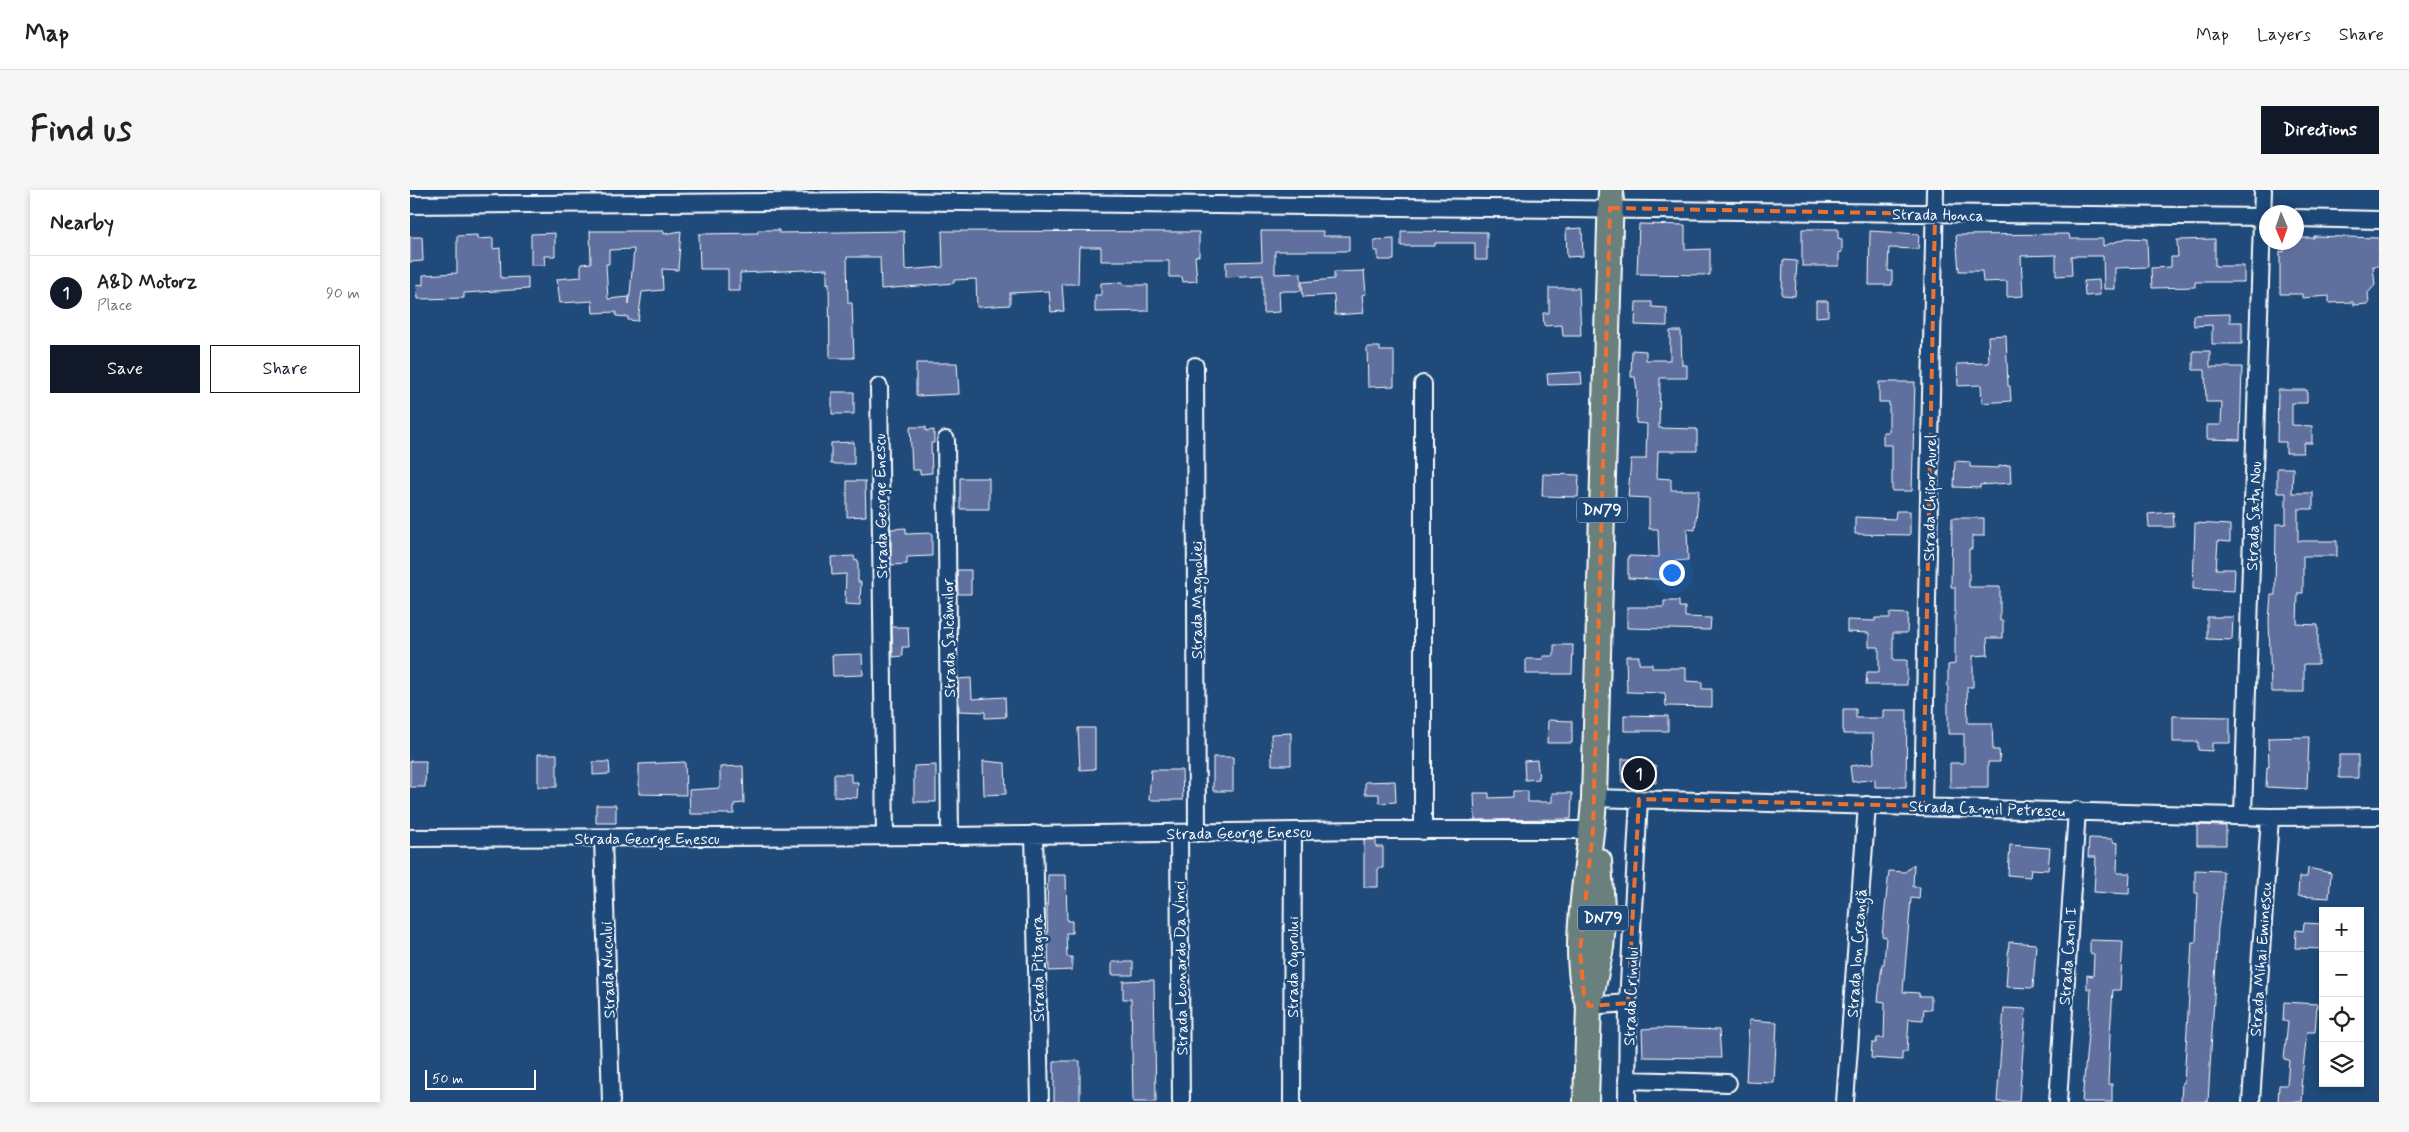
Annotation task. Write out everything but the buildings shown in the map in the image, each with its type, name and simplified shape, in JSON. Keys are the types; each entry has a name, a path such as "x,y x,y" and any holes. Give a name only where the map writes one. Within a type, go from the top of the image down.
{"highway":[{"name":"DN79","path":"1586,1102 1589,1006 1584,994 1580,951 1588,852 1593,830 1611,199"}],"street":[{"name":"Strada Chifor Aurel","path":"1922,806 1936,190"},
{"name":"Strada Satu Nou","path":"2264,190 2264,205"},
{"name":"Strada Honca","path":"410,205 553,197 1171,196 1611,199 1935,214 2259,217"},
{"path":"2304,218 2379,220"},
{"name":"Strada Satu Nou","path":"2243,815 2263,250"},
{"name":"Strada Magnoliei","path":"1195,366 1197,833"},
{"path":"1423,384 1423,831"},
{"name":"Strada George Enescu","path":"879,387 885,836"},
{"name":"Strada Salcâmilor","path":"946,440 950,836"},
{"name":"Strada Camil Petrescu","path":"1594,798 2077,810 2270,817 2379,816"},
{"name":"Strada Crinului","path":"1627,1102 1628,1003 1639,799"},
{"name":"Strada Ion Creangă","path":"1845,1102 1867,805"},
{"name":"Strada Carol I","path":"2058,1102 2077,810"},
{"name":"Strada Mihai Eminescu","path":"2251,1102 2270,817"},
{"name":"Strada George Enescu","path":"410,838 950,836 1593,830"},
{"name":"Strada Ogorului","path":"1292,1102 1293,832"},
{"name":"Strada Leonardo Da Vinci","path":"1179,833 1181,1102"},
{"name":"Strada Pitagora","path":"1034,834 1040,1102"},
{"name":"Strada Nucului","path":"603,838 611,1102"},
{"path":"1589,1006 1628,1003"},
{"path":"1627,1080 1728,1083"}],"highlighted area":[{"path":"1610,208 1935,214 1923,806 1639,799 1628,1003 1589,1006 1584,994 1580,951 1593,830"}],"place":[{"name":"A&D Motorz","path":"1639,774"}]}
